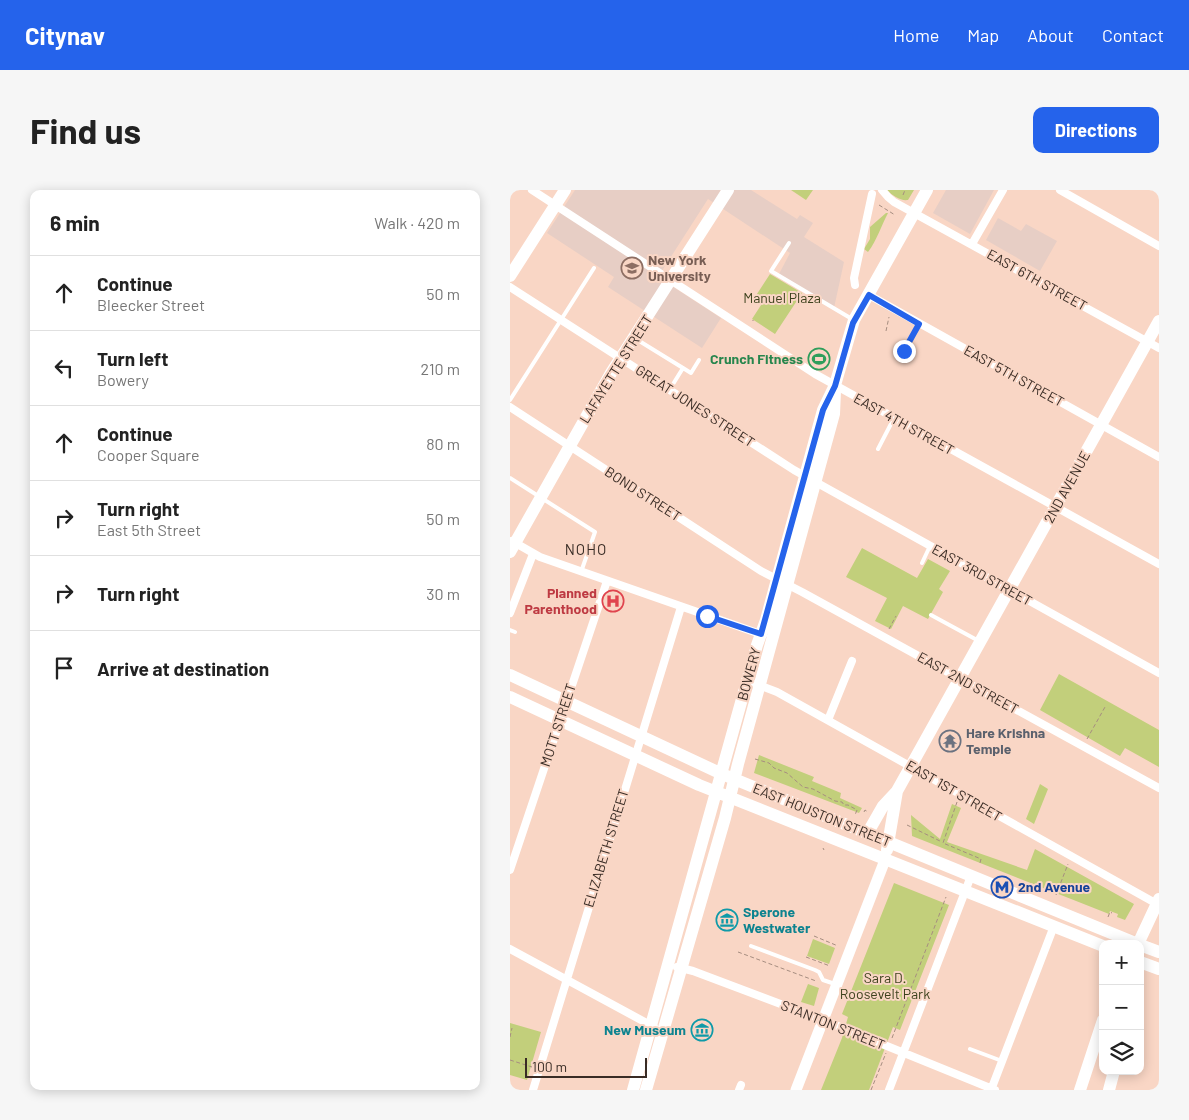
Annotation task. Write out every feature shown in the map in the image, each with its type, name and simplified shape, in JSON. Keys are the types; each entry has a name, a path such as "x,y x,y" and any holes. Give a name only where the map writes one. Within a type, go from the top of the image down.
{"main road":[{"path":"510,276 566,190"},
{"name":"LAFAYETTE STREET","path":"512,545 621,358 728,190"},
{"name":"BOWERY","path":"633,1090 682,968 729,798 728,776 810,479 823,410 835,386 854,320 927,190"},
{"name":"2ND AVENUE","path":"884,860 889,842 897,791 1159,320"},
{"name":"EAST HOUSTON STREET","path":"510,675 728,776 1128,940"},
{"name":"EAST HOUSTON STREET","path":"510,697 717,793 1099,944"},
{"name":"BOWERY","path":"646,1090 668,964 717,793 728,776"},
{"path":"867,834 883,806 897,791"},
{"path":"796,1090 884,860"},
{"path":"1140,940 1158,903"},
{"name":"EAST HOUSTON STREET","path":"1144,946 1159,952"},
{"path":"1144,965 1159,969"},
{"path":"1080,1090 1100,1030"},
{"path":"1109,1090 1113,1075"}],"street":[{"name":"EAST 4TH STREET","path":"532,190 835,386 1159,564"},
{"name":"EAST 6TH STREET","path":"882,190 890,200 1159,348"},
{"path":"972,244 1003,190"},
{"path":"1060,190 1159,246"},
{"path":"855,286 854,278 872,194"},
{"name":"GREAT JONES STREET","path":"510,287 810,479"},
{"name":"EAST 5TH STREET","path":"869,295 1159,457"},
{"name":"BOND STREET","path":"510,407 761,571 781,581"},
{"name":"EAST 3RD STREET","path":"810,479 1159,673"},
{"path":"512,545 582,572 766,637"},
{"path":"510,613 533,554"},
{"name":"MOTT STREET","path":"510,870 607,581"},
{"name":"EAST 2ND STREET","path":"781,581 1159,788"},
{"name":"ELIZABETH STREET","path":"533,1090 681,606"},
{"path":"828,720 852,662"},
{"name":"EAST 1ST STREET","path":"753,683 778,692 1158,903"},
{"path":"889,1090 971,876"},
{"path":"992,1089 1054,926"},
{"path":"510,949 657,1028"},
{"name":"STANTON STREET","path":"668,964 823,1020 992,1089"}],"lane":[{"path":"789,243 771,270 854,320"},
{"path":"510,400 594,268"},
{"path":"904,351 919,324"},
{"path":"634,338 691,373 699,360"},
{"path":"670,390 683,368"},
{"path":"878,449 894,418"},
{"path":"510,478 595,532 582,572"},
{"path":"922,563 930,546"},
{"path":"931,615 981,642"},
{"path":"751,946 816,970 823,980 837,985"},
{"path":"970,1050 1002,1061"}],"path":[{"path":"904,195 905,190"},
{"path":"872,194 879,205 895,215"},
{"path":"886,330 893,309"},
{"path":"889,630 896,616"},
{"path":"1087,739 1105,706"},
{"path":"755,759 769,763 774,768 787,774 802,787 813,789 857,810 855,815"},
{"path":"943,843 956,802"},
{"path":"864,812 865,810 869,812"},
{"path":"906,825 981,859 980,863"},
{"path":"1056,896 1068,864"},
{"path":"871,1090 946,897"},
{"path":"1108,918 1110,912 1112,913"},
{"path":"814,936 838,946"},
{"path":"738,952 823,984"},
{"path":"806,958 830,966"},
{"path":"510,1037 512,1028"},
{"path":"510,1060 533,1067"}],"shaded area":[{"name":"New York University","path":"575,190 751,190 797,219 800,215 813,223 804,237 844,262 834,308 779,274 790,253 708,199 658,277 721,318 702,348 608,287 614,277 547,233"},
{"path":"946,190 994,190 970,234 933,213"},
{"path":"998,218 1021,231 1026,224 1057,241 1040,271 986,240"}],"green space":[{"path":"791,190 813,190 806,200"},
{"path":"887,190 914,190 908,200 902,200"},
{"path":"888,213 868,252 864,249 870,239 870,227"},
{"name":"Manuel Plaza","path":"770,274 802,293 775,334 752,319 763,302 755,297"},
{"path":"862,548 917,578 928,559 950,571 939,589 943,592 928,619 903,606 891,629 875,621 887,598 846,577"},
{"path":"1059,674 1159,730 1159,767 1125,748 1120,756 1040,710"},
{"path":"759,755 814,777 812,781 841,793 840,798 862,808 859,813 754,773"},
{"path":"1040,784 1048,789 1034,824 1026,819"},
{"path":"952,804 961,808 947,842 1027,870 1035,849 1134,904 1125,920 1117,917 1118,914 1110,911 1109,914 912,836 911,815 940,839"},
{"name":"Sara D. Roosevelt Park","path":"894,883 949,905 900,1030 893,1027 869,1090 821,1090 842,1038 848,1017 842,1014"},
{"path":"813,939 835,948 829,964 807,956"},
{"path":"808,984 819,988 814,1006 801,1002"},
{"path":"510,1023 541,1032 527,1080 510,1075"}],"place":[{"name":"New York University","path":"632,268"},
{"name":"Crunch Fitness","path":"819,359"},
{"name":"Planned Parenthood","path":"613,601"},
{"name":"Hare Krishna Temple","path":"950,741"},
{"name":"2nd Avenue","path":"1002,887"},
{"name":"Sperone Westwater","path":"727,920"},
{"name":"New Museum","path":"702,1030"}],"district":[{"name":"NOHO","path":"586,550"}],"route":[{"path":"707,616 761,634 823,410 835,386 853,323 869,295 919,324 904,351"}]}
